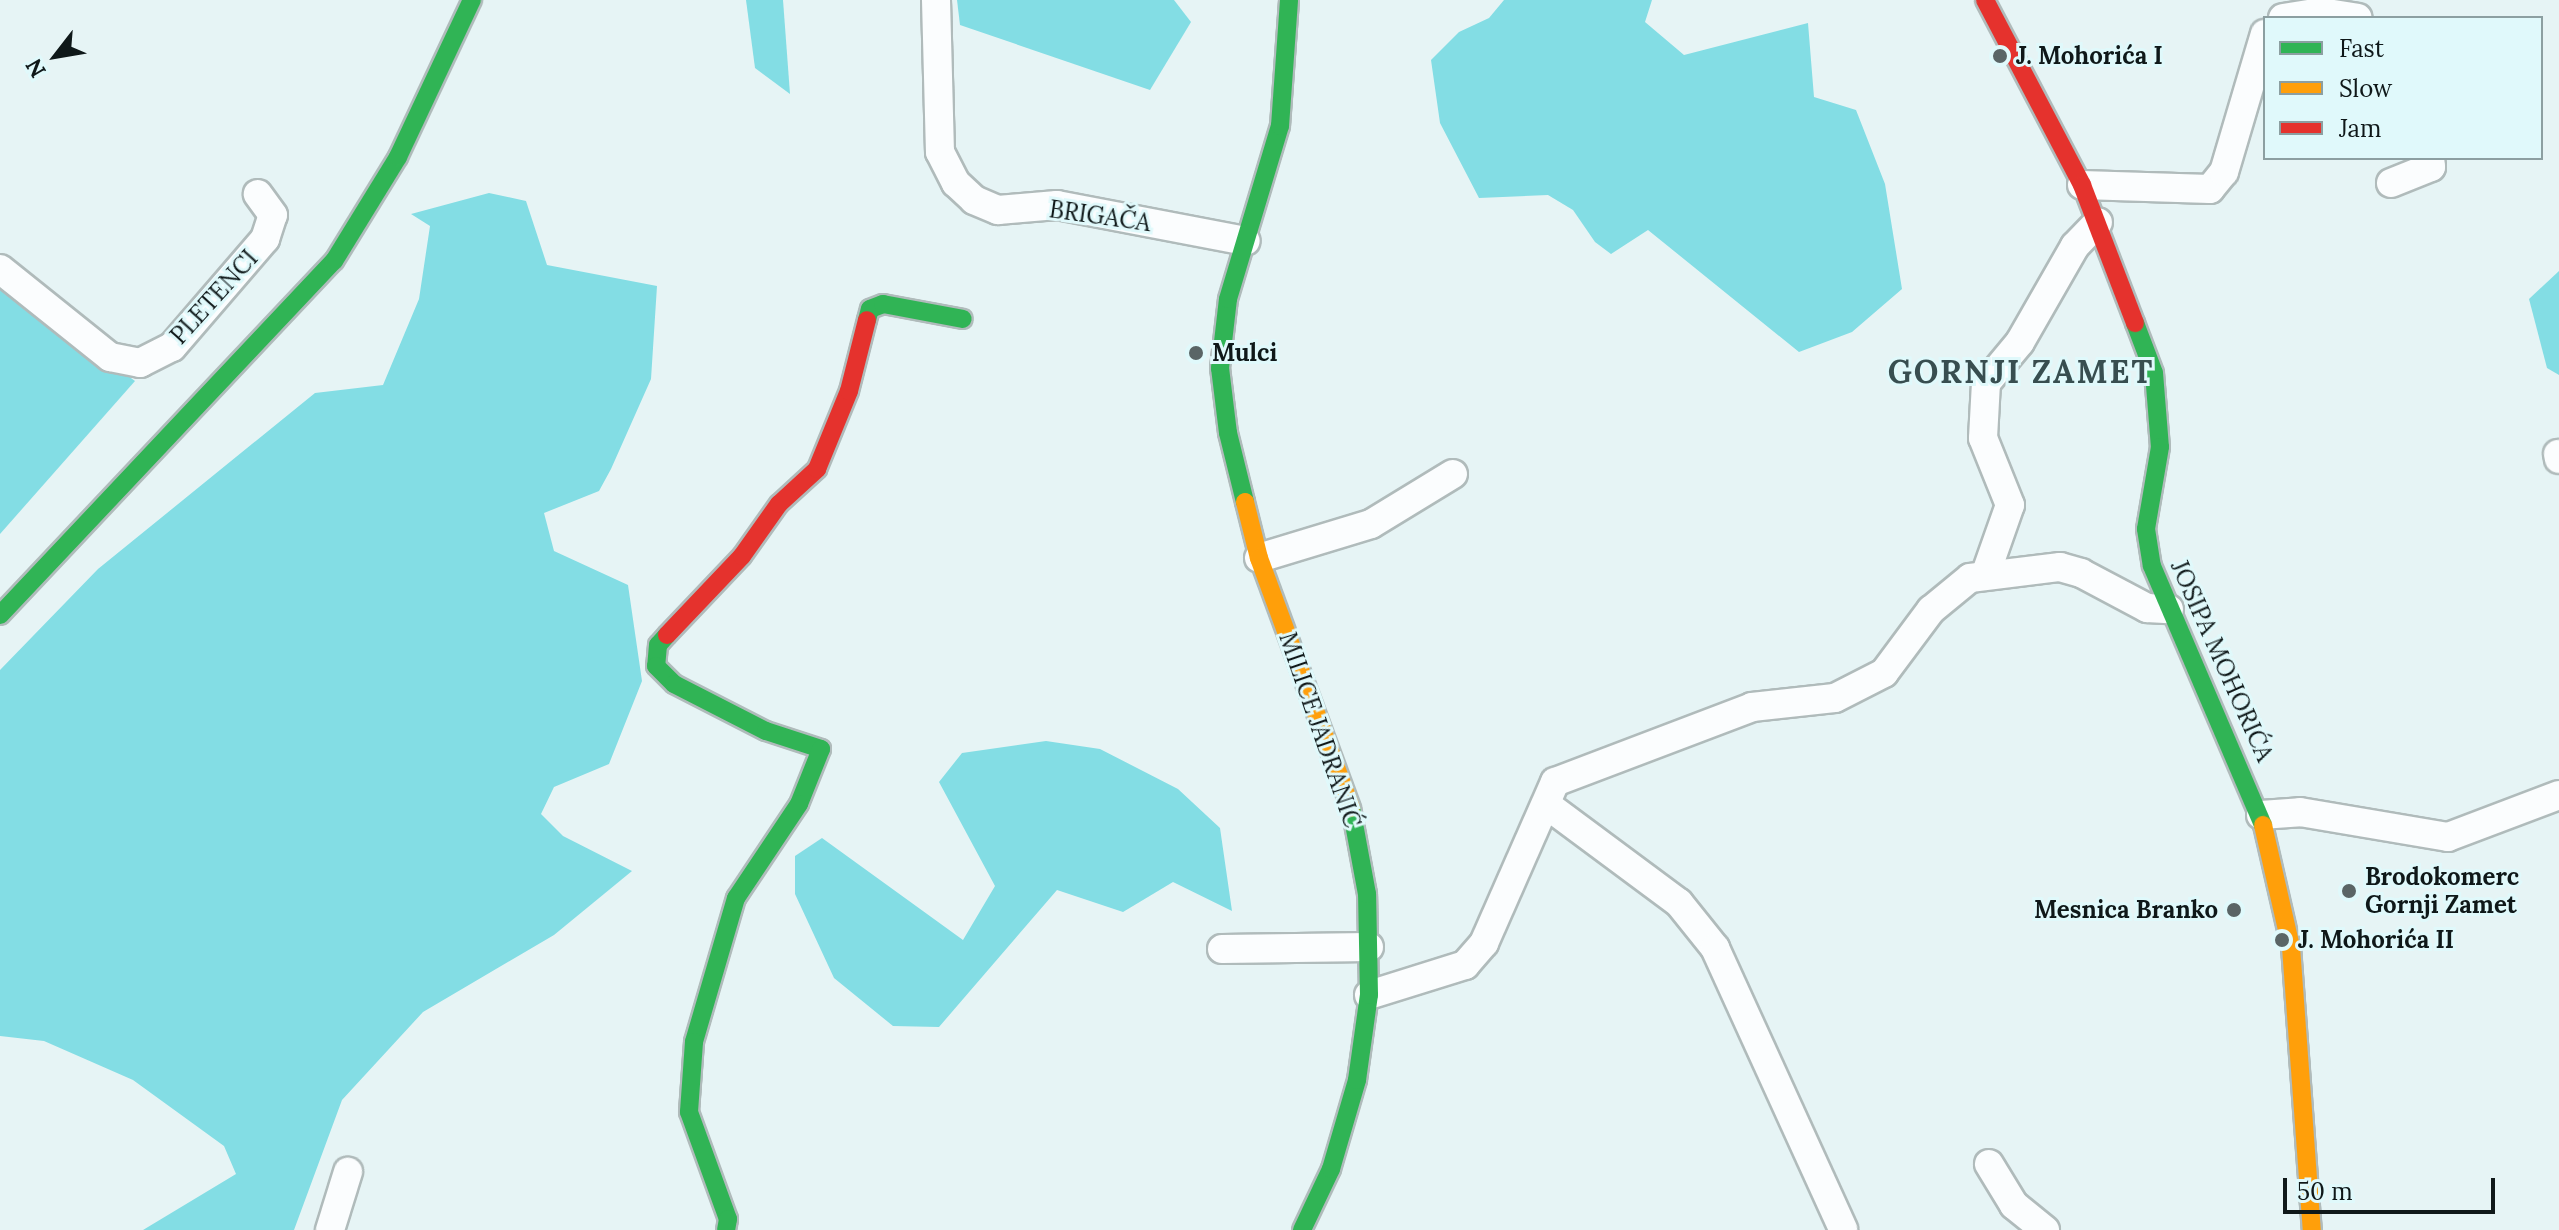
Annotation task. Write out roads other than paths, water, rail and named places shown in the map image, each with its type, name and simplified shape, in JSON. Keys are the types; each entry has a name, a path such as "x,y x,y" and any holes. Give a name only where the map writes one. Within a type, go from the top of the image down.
{"street":[{"path":"0,615 334,261 398,157 472,0"},
{"name":"BRIGAČA","path":"936,0 940,152 956,183 974,200 998,210 1057,205 1246,241"},
{"name":"MILICE JADRANIĆ","path":"1289,0 1280,126 1228,299 1220,368 1228,433 1259,558 1353,815 1367,894 1369,995 1346,1120 1331,1169 1302,1230"},
{"name":"JOSIPA MOHORIĆA","path":"1985,0 2082,185 2154,373 2160,447 2146,529 2152,566 2261,815 2291,947 2312,1230"},
{"path":"2296,16 2321,12 2346,16"},
{"path":"2082,185 2210,189 2224,172 2263,41"},
{"path":"2391,183 2431,167 2430,160"},
{"name":"PLETENCI","path":"0,269 110,357 140,363 172,347 265,239 273,215 258,194"},
{"path":"1986,573 2010,505 1983,438 1986,383 2020,342 2075,246 2098,222"},
{"path":"726,1230 728,1219 689,1112 694,1042 736,898 799,804 821,749 766,731 674,684 656,666 658,645 742,556 779,504 817,469 849,391 870,309 883,304 963,319"},
{"path":"1259,558 1371,524 1453,474"},
{"path":"1369,995 1465,965 1484,943 1511,892 1555,782 1752,707 1835,698 1884,673 1954,588 1986,573 2060,567 2081,573 2147,608 2169,609"},
{"path":"2261,815 2300,812 2448,837 2559,797"},
{"path":"1547,805 1679,903 1715,948 1843,1229"},
{"path":"1222,949 1369,947"},
{"path":"1989,1164 2014,1205 2045,1230"},
{"path":"330,1230 348,1172"}],"place":[{"name":"J. Mohorića I","path":"2000,56"},
{"name":"Mulci","path":"1196,353"},
{"name":"Brodokomerc Gornji Zamet","path":"2349,891"},
{"name":"Mesnica Branko","path":"2234,910"},
{"name":"J. Mohorića II","path":"2282,940"}],"district":[{"name":"GORNJI ZAMET","path":"2021,372"}]}
